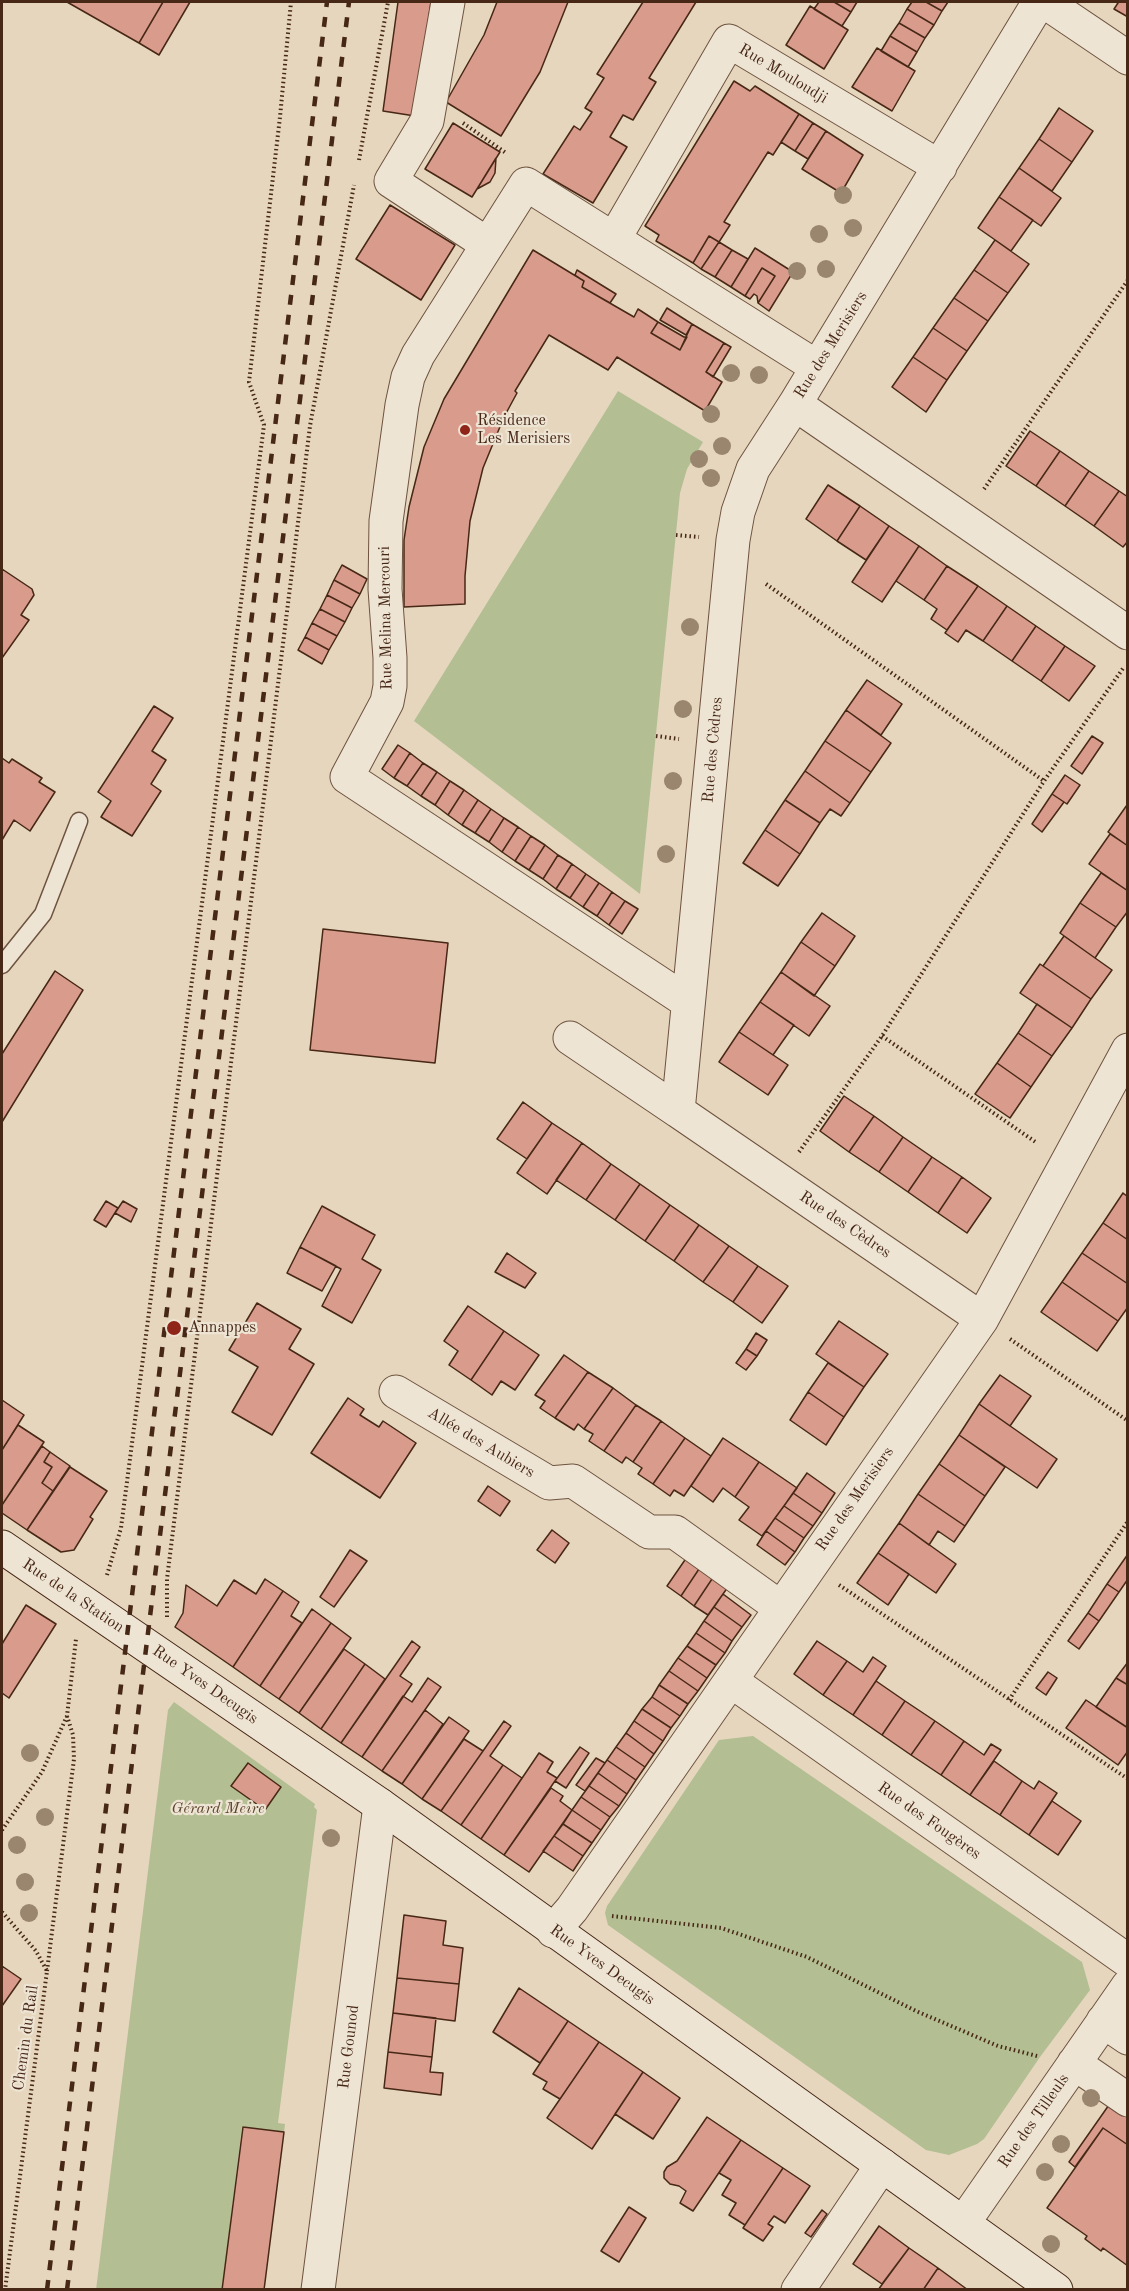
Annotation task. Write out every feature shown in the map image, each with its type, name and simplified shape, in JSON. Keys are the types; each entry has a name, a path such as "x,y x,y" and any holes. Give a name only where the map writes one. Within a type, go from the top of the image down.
{"street":[{"path":"448,2 428,121 391,181 487,244"},
{"name":"Rue des Merisiers","path":"1039,2 795,404 1128,633"},
{"path":"1045,2 1128,58"},
{"name":"Rue Mouloudji","path":"614,239 729,41 940,167"},
{"path":"525,184 817,367"},
{"name":"Rue Melina Mercouri","path":"525,184 418,355 408,377 395,442 386,520 385,589 390,686 387,702 347,777 688,1002"},
{"name":"Rue des Cèdres","path":"678,1111 730,569 738,512 753,469 795,404"},
{"name":"Rue des Cèdres","path":"570,1038 982,1319"},
{"name":"Rue des Merisiers","path":"554,1930 572,1909 982,1319 1128,1050"},
{"name":"Allée des Aubiers","path":"396,1392 549,1483 573,1481 649,1532 675,1532 782,1608"},
{"name":"Rue de la Station","path":"2,1547 146,1644"},
{"name":"Rue Yves Decugis","path":"146,1644 380,1805 1056,2289"},
{"name":"Rue des Fougères","path":"731,1681 1128,1961"},
{"name":"Rue Gounod","path":"318,2289 380,1805"},
{"name":"Rue des Tilleuls","path":"964,2222 1074,2063 1115,2029 1128,1986"},
{"path":"1074,2063 1128,2100"},
{"path":"798,2289 882,2165"}],"lane":[{"path":"2,965 43,914 78,821"}],"path":[{"path":"2,1830 42,1772 67,1716 89,1606 121,1528 264,425 249,382 291,2"},
{"path":"357,167 388,2"},
{"path":"431,99 527,169 525,184"},
{"path":"167,1579 310,426 355,179"},
{"path":"963,519 1128,280"},
{"path":"763,582 1044,782"},
{"path":"779,1180 882,1036 1044,782 1128,661"},
{"path":"882,1036 1067,1163"},
{"path":"982,1319 1128,1422"},
{"path":"1009,1700 1128,1521"},
{"path":"810,1565 1128,1779"},
{"path":"47,1971 74,1759 73,1735 67,1716"},
{"name":"Chemin du Rail","path":"2,1912 24,1935 47,1971 5,2289"},
{"path":"606,1916 721,1928 807,1957 916,2011 998,2046 1074,2063"}],"green space":[{"path":"618,391 703,442 687,469 680,493 640,894 414,721"},
{"name":"Gérard Meire","path":"174,1702 315,1804 314,1807 317,1810 278,2123 285,2124 284,2132 242,2127 222,2289 96,2290 168,1710"},
{"path":"753,1736 1082,1962 1090,1990 1040,2057 984,2139 977,2144 949,2155 926,2150 608,1925 605,1913 607,1906 719,1740"}],"building":[{"path":"67,2 163,2 139,43"},
{"path":"163,2 190,2 159,55 139,43"},
{"path":"398,2 431,2 415,116 383,111"},
{"path":"497,2 568,2 540,72 501,136 446,102 484,35"},
{"path":"643,2 696,2 649,78 656,82 633,120 623,115 610,137 627,147 593,203 543,174 574,126 580,130 592,112 585,108 604,78 597,74"},
{"path":"819,2 834,2 851,12 842,26 814,9"},
{"path":"834,2 857,2 851,12"},
{"path":"912,2 926,2 942,11 934,25 907,9"},
{"path":"926,2 948,2 942,11"},
{"path":"1116,2 1128,2 1128,17 1114,9 1118,3"},
{"path":"810,6 848,30 824,69 786,45"},
{"path":"907,9 934,25 925,38 899,23"},
{"path":"899,23 925,38 917,52 890,36"},
{"path":"890,36 917,52 908,67 881,51"},
{"path":"877,48 915,71 892,111 852,87"},
{"path":"734,81 750,91 755,86 799,114 773,155 768,152 724,222 730,225 719,242 709,236 693,263 656,241 659,235 645,226"},
{"path":"1059,108 1093,131 1072,162 1039,139"},
{"path":"799,114 813,123 795,151 781,142"},
{"path":"453,123 500,152 472,197 425,169"},
{"path":"813,123 826,131 808,159 795,151"},
{"path":"826,131 863,155 841,193 802,169"},
{"path":"1039,139 1072,162 1052,191 1019,168"},
{"path":"496,158 495,173 490,182 477,189"},
{"path":"1019,168 1061,198 1041,226 999,197"},
{"path":"999,197 1033,220 1011,251 978,228"},
{"path":"390,205 455,245 421,300 356,259"},
{"path":"709,236 719,242 701,269 693,263"},
{"path":"995,240 1029,264 1008,293 974,270"},
{"path":"719,242 732,250 715,277 701,269"},
{"path":"755,248 793,272 769,311 758,303 775,276 762,268 745,296 731,287"},
{"name":"Résidence Les Merisiers","path":"533,250 584,281 582,287 634,317 638,309 658,322 651,333 680,350 692,324 724,343 706,372 722,382 705,411 617,357 608,370 549,335 515,391 517,393 504,417 483,468 470,521 465,604 404,607 404,540 409,507 424,447 444,399"},
{"path":"732,250 748,259 731,287 715,277"},
{"path":"762,268 775,276 758,303 757,296 754,294 750,299 745,296"},
{"path":"577,270 616,294 610,303 582,287 584,281 575,275"},
{"path":"974,270 1008,293 988,321 954,298"},
{"path":"954,298 988,321 967,351 933,328"},
{"path":"667,308 692,324 686,335 660,320"},
{"path":"658,322 687,337 680,350 651,333"},
{"path":"933,328 967,351 947,380 913,357"},
{"path":"724,343 731,347 713,377 706,372"},
{"path":"913,357 947,380 926,412 892,387"},
{"path":"1030,431 1060,451 1036,486 1006,466"},
{"path":"1060,451 1089,471 1065,506 1036,486"},
{"path":"1089,471 1119,491 1094,526 1065,506"},
{"path":"828,485 860,506 837,541 806,519"},
{"path":"1119,491 1128,497 1128,541 1123,547 1094,526"},
{"path":"860,506 889,526 866,560 837,541"},
{"path":"889,526 919,546 882,602 852,582"},
{"path":"919,546 947,566 924,600 896,581"},
{"path":"342,565 367,579 360,594 334,580"},
{"path":"947,566 978,586 947,630 931,619 937,609 924,600"},
{"path":"2,569 32,589 34,595 21,615 29,620 2,658"},
{"path":"334,580 360,594 352,608 327,595"},
{"path":"978,586 1007,606 983,641 966,630 958,642 945,633"},
{"path":"327,595 352,608 345,622 320,609"},
{"path":"1007,606 1036,626 1012,661 983,641"},
{"path":"320,609 345,622 337,636 312,623"},
{"path":"312,623 337,636 329,650 305,637"},
{"path":"1036,626 1065,646 1041,681 1012,661"},
{"path":"305,637 329,650 322,664 298,650"},
{"path":"1065,646 1095,666 1069,701 1041,681"},
{"path":"867,680 902,704 881,735 846,710"},
{"path":"154,706 173,718 152,751 166,760 151,784 161,791 132,836 101,817 111,801 98,792"},
{"path":"846,710 891,743 871,772 825,741"},
{"path":"1092,736 1103,743 1082,774 1071,766"},
{"path":"825,741 871,772 850,803 805,771"},
{"path":"398,745 410,753 394,778 382,769"},
{"path":"410,753 423,763 407,786 394,778"},
{"path":"2,758 9,763 12,759 42,778 39,782 55,792 30,831 14,820 2,840"},
{"path":"423,763 437,772 421,796 407,786"},
{"path":"805,771 850,803 841,816 830,809 820,823 785,800"},
{"path":"437,772 450,781 435,805 421,796"},
{"path":"1065,775 1080,785 1067,804 1052,794"},
{"path":"450,781 464,790 448,815 435,805"},
{"path":"464,790 478,800 462,825 448,815"},
{"path":"1052,794 1064,802 1042,832 1032,824"},
{"path":"478,800 491,809 475,833 462,825"},
{"path":"785,800 820,823 800,854 765,830"},
{"path":"1128,805 1128,846 1108,832"},
{"path":"491,809 504,818 489,842 475,833"},
{"path":"504,818 518,827 502,852 489,842"},
{"path":"518,827 531,836 515,861 502,852"},
{"path":"765,830 800,854 778,886 743,863"},
{"path":"1110,834 1128,846 1128,891 1089,864"},
{"path":"531,836 545,845 529,870 515,861"},
{"path":"545,845 558,855 543,879 529,870"},
{"path":"558,855 572,864 556,889 543,879"},
{"path":"572,864 586,874 570,898 556,889"},
{"path":"1101,873 1128,891 1128,911 1116,927 1080,903"},
{"path":"586,874 599,883 583,907 570,898"},
{"path":"599,883 612,892 597,916 583,907"},
{"path":"612,892 625,901 609,925 597,916"},
{"path":"625,901 638,909 622,934 609,925"},
{"path":"1080,903 1116,927 1095,958 1060,933"},
{"path":"822,913 855,936 835,966 801,942"},
{"path":"323,929 448,943 435,1063 310,1050"},
{"path":"1064,936 1112,970 1091,999 1043,966"},
{"path":"801,942 835,966 814,996 781,972"},
{"path":"1040,964 1091,999 1072,1028 1020,993"},
{"path":"55,971 83,990 2,1122 2,1054"},
{"path":"781,972 830,1006 809,1036 760,1002"},
{"path":"760,1002 794,1025 773,1055 739,1032"},
{"path":"1037,1004 1072,1028 1052,1056 1018,1033"},
{"path":"739,1032 788,1065 768,1095 719,1062"},
{"path":"1018,1033 1052,1056 1031,1087 997,1063"},
{"path":"997,1063 1031,1087 1010,1118 975,1094"},
{"path":"844,1096 874,1116 849,1152 820,1131"},
{"path":"523,1102 552,1123 527,1159 497,1139"},
{"path":"874,1116 903,1137 879,1172 849,1152"},
{"path":"552,1123 582,1143 547,1194 517,1173"},
{"path":"903,1137 932,1157 908,1192 879,1172"},
{"path":"582,1143 611,1164 586,1200 556,1180"},
{"path":"932,1157 962,1177 938,1213 908,1192"},
{"path":"611,1164 640,1184 615,1220 586,1200"},
{"path":"962,1177 991,1198 967,1233 938,1213"},
{"path":"640,1184 670,1205 645,1241 615,1220"},
{"path":"1123,1193 1128,1197 1128,1240 1103,1223"},
{"path":"106,1201 118,1208 106,1227 94,1220"},
{"path":"123,1201 137,1209 131,1222 115,1213"},
{"path":"670,1205 699,1225 674,1261 645,1241"},
{"path":"322,1206 375,1235 362,1259 381,1270 352,1323 322,1306 341,1269 300,1247"},
{"path":"1103,1223 1128,1240 1128,1284 1082,1253"},
{"path":"699,1225 729,1246 703,1282 674,1261"},
{"path":"729,1246 758,1266 733,1302 703,1282"},
{"path":"300,1247 336,1266 322,1291 287,1273"},
{"path":"507,1253 536,1273 525,1288 495,1272"},
{"path":"1082,1253 1128,1284 1128,1307 1118,1321 1062,1282"},
{"path":"758,1266 788,1286 762,1323 733,1302"},
{"path":"1062,1282 1118,1321 1097,1351 1041,1312"},
{"path":"257,1303 301,1329 289,1349 314,1364 272,1435 232,1412 258,1367 229,1350"},
{"path":"468,1306 504,1331 471,1380 449,1365 458,1351 444,1341"},
{"path":"839,1321 888,1354 864,1387 816,1354"},
{"path":"504,1331 539,1355 515,1390 501,1381 492,1395 471,1380"},
{"path":"756,1333 767,1340 757,1356 746,1349"},
{"path":"746,1349 757,1356 746,1370 736,1363"},
{"path":"564,1355 588,1372 555,1418 540,1408 545,1401 535,1395"},
{"path":"828,1363 864,1387 844,1417 808,1392"},
{"path":"588,1372 613,1388 584,1429 578,1424 574,1430 555,1418"},
{"path":"1000,1375 1031,1396 1010,1426 979,1404"},
{"path":"613,1388 636,1405 604,1451 589,1441 593,1434 584,1429"},
{"path":"808,1392 844,1417 826,1445 790,1420"},
{"path":"348,1398 364,1409 360,1415 379,1427 383,1421 416,1443 380,1498 311,1453"},
{"path":"2,1400 24,1415 2,1450"},
{"path":"979,1404 1057,1459 1037,1488 959,1435"},
{"path":"636,1405 661,1421 633,1462 626,1457 622,1463 604,1451"},
{"path":"661,1421 685,1438 653,1484 638,1474 642,1468 633,1462"},
{"path":"18,1425 44,1442 2,1505 2,1450"},
{"path":"959,1435 1005,1467 985,1496 939,1464"},
{"path":"685,1438 711,1456 684,1496 674,1490 670,1496 653,1484"},
{"path":"723,1438 759,1462 735,1497 723,1488 713,1502 691,1486"},
{"path":"42,1446 50,1452 44,1462 52,1467 42,1483 53,1491 27,1530 2,1513 2,1505"},
{"path":"50,1452 70,1466 53,1491 42,1483 52,1467 44,1462"},
{"path":"759,1462 797,1488 762,1536 739,1520 749,1507 735,1497"},
{"path":"939,1464 985,1496 965,1526 918,1494"},
{"path":"70,1467 107,1491 90,1517 93,1519 74,1550 61,1552 27,1530"},
{"path":"807,1473 835,1493 822,1513 793,1493"},
{"path":"488,1486 510,1501 500,1516 478,1501"},
{"path":"793,1493 822,1513 813,1526 784,1506"},
{"path":"918,1494 965,1526 954,1542 938,1531 929,1545 899,1523"},
{"path":"784,1506 813,1526 804,1538 775,1518"},
{"path":"775,1518 804,1538 795,1552 766,1531"},
{"path":"899,1523 956,1564 936,1593 878,1553"},
{"path":"552,1530 569,1543 555,1563 537,1550"},
{"path":"766,1531 795,1552 785,1565 757,1545"},
{"path":"350,1550 367,1561 334,1607 320,1597"},
{"path":"878,1553 909,1574 888,1605 857,1583"},
{"path":"1128,1554 1128,1579 1119,1592 1107,1584"},
{"path":"687,1557 701,1566 681,1596 667,1586"},
{"path":"701,1566 714,1576 694,1606 681,1596"},
{"path":"714,1576 728,1587 708,1615 694,1606"},
{"path":"265,1579 283,1591 233,1667 175,1627 183,1613 186,1585 217,1606 234,1580 256,1594"},
{"path":"1107,1584 1119,1592 1099,1621 1088,1613"},
{"path":"283,1591 299,1602 291,1616 302,1623 260,1686 233,1667"},
{"path":"723,1594 751,1615 742,1627 714,1607"},
{"path":"26,1605 56,1624 9,1698 2,1693 2,1644"},
{"path":"714,1607 742,1627 732,1641 704,1621"},
{"path":"312,1609 331,1623 279,1699 260,1686"},
{"path":"1088,1613 1099,1621 1079,1649 1068,1641"},
{"path":"704,1621 732,1641 725,1653 696,1633"},
{"path":"331,1623 351,1638 299,1713 279,1699"},
{"path":"696,1633 725,1653 716,1665 687,1646"},
{"path":"412,1641 420,1647 400,1676 412,1684 362,1757 341,1743"},
{"path":"817,1641 847,1661 823,1695 794,1674"},
{"path":"687,1646 716,1665 707,1678 678,1658"},
{"path":"344,1649 365,1664 321,1729 299,1713"},
{"path":"873,1657 886,1666 853,1715 823,1695 847,1661 863,1672"},
{"path":"678,1658 707,1678 698,1691 669,1671"},
{"path":"1128,1662 1128,1685 1116,1678"},
{"path":"365,1664 385,1679 341,1743 321,1729"},
{"path":"669,1671 698,1691 688,1704 659,1685"},
{"path":"1048,1672 1057,1678 1046,1695 1036,1688"},
{"path":"428,1678 441,1687 382,1771 362,1757 403,1696 412,1702"},
{"path":"1116,1678 1128,1685 1128,1728 1096,1707"},
{"path":"876,1681 905,1701 882,1735 853,1715"},
{"path":"659,1685 688,1704 680,1716 652,1697"},
{"path":"652,1697 680,1716 671,1728 642,1709"},
{"path":"1086,1700 1128,1728 1128,1751 1118,1765 1066,1728"},
{"path":"905,1701 935,1721 911,1755 882,1735"},
{"path":"642,1709 671,1728 663,1741 634,1721"},
{"path":"425,1710 443,1724 402,1784 382,1771"},
{"path":"449,1717 469,1731 422,1799 402,1784"},
{"path":"504,1721 511,1726 490,1756 503,1765 461,1825 441,1811"},
{"path":"634,1721 663,1741 654,1754 626,1733"},
{"path":"935,1721 964,1741 941,1775 911,1755"},
{"path":"626,1733 654,1754 645,1767 616,1747"},
{"path":"464,1739 483,1751 441,1811 422,1799"},
{"path":"964,1741 984,1755 991,1744 1001,1750 970,1795 941,1775"},
{"path":"580,1747 589,1753 566,1788 555,1781"},
{"path":"616,1747 645,1767 636,1780 607,1760"},
{"path":"539,1753 553,1762 547,1772 557,1778 504,1855 481,1839"},
{"path":"596,1758 605,1763 585,1791 576,1785"},
{"path":"607,1760 636,1780 627,1794 598,1773"},
{"path":"994,1761 1022,1781 1000,1815 970,1795"},
{"path":"248,1763 281,1787 265,1810 231,1786"},
{"path":"503,1765 522,1778 481,1839 461,1825"},
{"path":"598,1773 627,1794 619,1806 589,1786"},
{"path":"1022,1781 1034,1789 1039,1781 1057,1793 1029,1835 1000,1815"},
{"path":"589,1786 619,1806 610,1817 581,1797"},
{"path":"551,1788 563,1796 560,1801 572,1810 529,1872 504,1855"},
{"path":"581,1797 610,1817 601,1830 572,1810"},
{"path":"1052,1801 1081,1821 1058,1855 1029,1835"},
{"path":"572,1810 601,1830 592,1843 563,1824"},
{"path":"563,1824 592,1843 583,1856 554,1836"},
{"path":"554,1836 583,1856 573,1871 543,1851"},
{"path":"404,1915 446,1921 443,1945 463,1948 459,1984 397,1978"},
{"path":"2,1966 21,1979 2,2006"},
{"path":"397,1978 459,1984 455,2021 393,2013"},
{"path":"519,1988 568,2021 540,2063 493,2032"},
{"path":"393,2013 436,2018 432,2057 388,2052"},
{"path":"568,2021 599,2042 560,2099 543,2089 547,2082 533,2074"},
{"path":"599,2042 643,2072 592,2149 547,2118"},
{"path":"388,2052 432,2057 430,2072 443,2073 441,2095 384,2088"},
{"path":"643,2072 680,2098 653,2139 615,2114"},
{"path":"1111,2102 1128,2114 1128,2145 1103,2128 1075,2167 1069,2162"},
{"path":"707,2117 741,2140 693,2211 680,2203 686,2191 670,2184 664,2178 664,2172 667,2167 677,2161"},
{"path":"243,2127 284,2132 264,2290 222,2290"},
{"path":"1103,2128 1128,2145 1128,2266 1103,2248 1101,2251 1085,2239 1087,2236 1047,2208"},
{"path":"741,2140 783,2168 745,2225 729,2215 736,2203 722,2195 731,2180 719,2173"},
{"path":"783,2168 810,2186 785,2223 774,2216 768,2224 773,2227 763,2241 743,2228"},
{"path":"629,2207 646,2218 619,2262 601,2251"},
{"path":"822,2210 827,2214 811,2237 805,2233"},
{"path":"879,2226 909,2248 882,2284 853,2264"},
{"path":"909,2248 938,2268 923,2290 878,2290"},
{"path":"938,2268 968,2290 923,2290"}],"railway":[{"path":"47,2290 327,2"},
{"path":"67,2290 349,2"}],"place":[{"name":"Résidence Les Merisiers","path":"465,430"},
{"name":"Annappes","path":"174,1328"}]}
